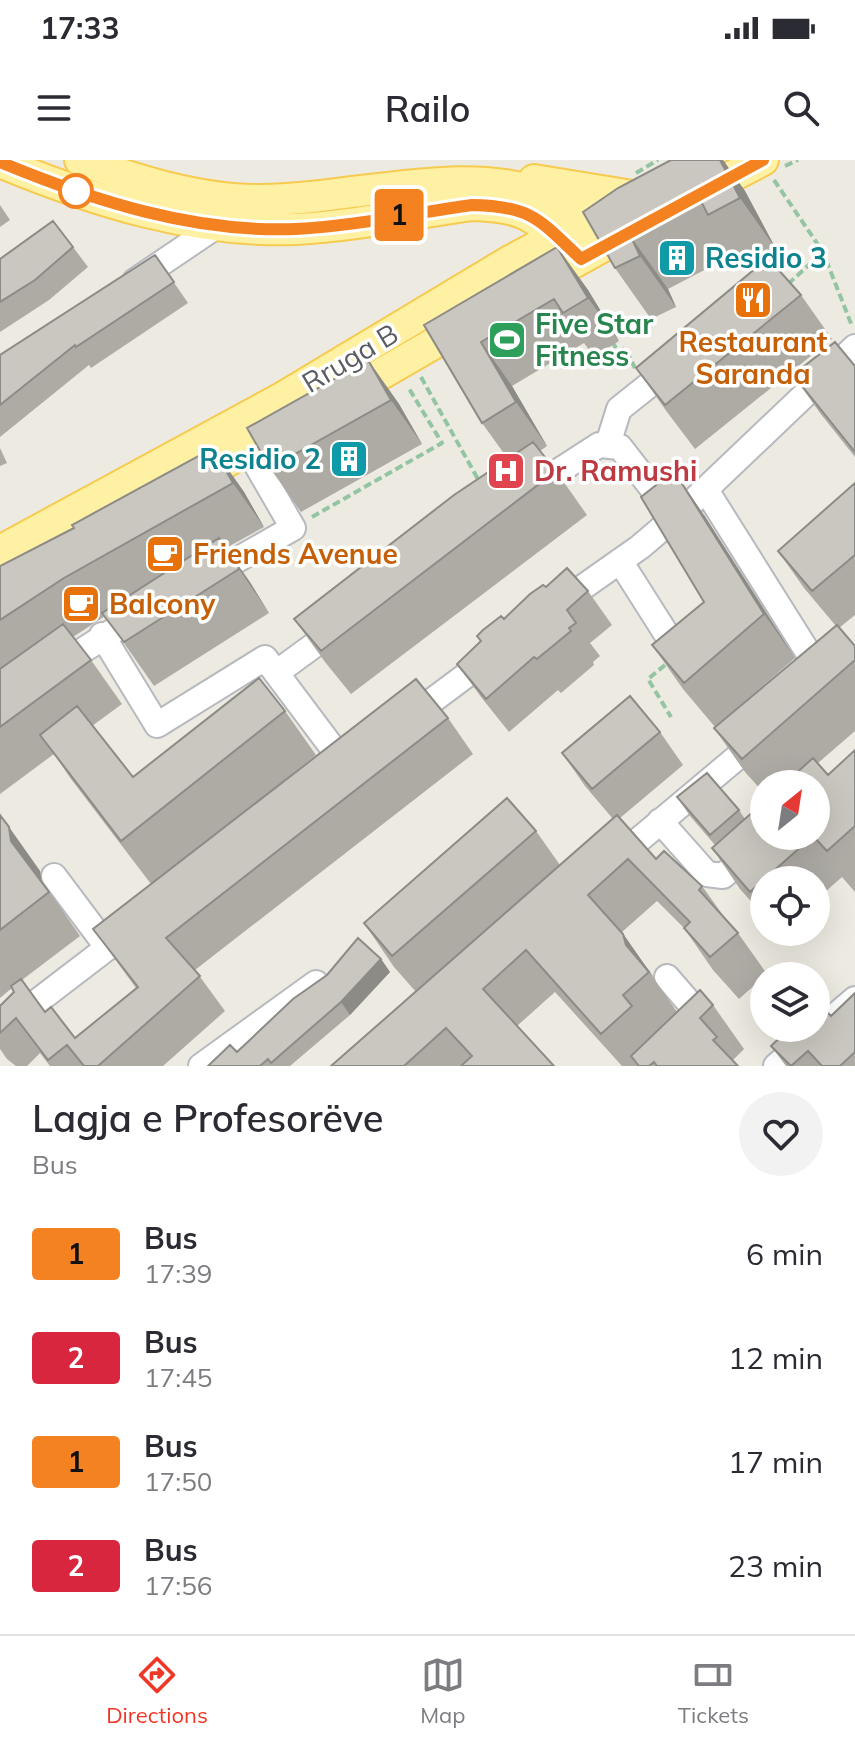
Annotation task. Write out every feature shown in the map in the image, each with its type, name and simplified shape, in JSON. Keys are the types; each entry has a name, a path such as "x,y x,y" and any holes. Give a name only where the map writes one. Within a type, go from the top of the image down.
{"main road":[{"path":"80,160 176,188 255,200 530,189 554,199 608,244"},
{"name":"Rruga B","path":"165,496 248,450 417,372 503,303 608,244 668,199 762,161"},
{"path":"0,162 127,207 215,227 256,229 343,225 472,192 507,176 632,196"},
{"path":"472,192 534,215 581,259"},
{"path":"472,192 506,221 514,240 510,261"},
{"name":"Rruga B","path":"0,551 280,399 510,261 583,221 632,196 668,199"}],"street":[{"path":"114,294 215,227"},
{"path":"535,623 675,518 855,347"},
{"path":"608,444 619,409 627,400 688,356"},
{"path":"509,504 599,445 608,444 620,447 675,518"},
{"path":"184,589 293,528 248,450"},
{"path":"706,490 830,681"},
{"path":"620,561 679,654"},
{"path":"0,703 102,635 156,605"},
{"path":"276,673 362,611"},
{"path":"102,635 157,725 265,658 346,766"},
{"path":"396,728 510,642"},
{"path":"593,879 780,722"},
{"path":"321,785 371,747"},
{"path":"660,821 707,874 716,877 723,876 752,850"},
{"path":"54,876 108,948"},
{"path":"0,1030 146,919"},
{"path":"201,1066 327,975"},
{"path":"667,977 711,1028 669,1066"},
{"path":"776,1066 855,999"}],"path":[{"path":"762,161 823,252 855,333"},
{"path":"786,285 823,252"},
{"path":"611,338 618,352 625,348 640,377"},
{"path":"417,372 481,485"},
{"path":"293,528 442,443 417,372"},
{"path":"671,717 648,679 679,654"}],"building":[{"path":"671,160 720,160 740,198 708,215 701,201 631,237 640,256 615,268 583,212 618,188"},
{"path":"53,221 73,247 35,280 0,302 0,259"},
{"path":"557,247 588,298 563,313 554,299 481,342 516,402 482,423 424,325"},
{"path":"155,255 174,282 75,345 0,405 0,355"},
{"path":"768,258 801,295 665,405 636,368"},
{"path":"835,342 855,366 855,452 793,375"},
{"path":"368,360 391,400 270,468 247,428"},
{"path":"533,442 556,471 321,651 294,619 454,495"},
{"path":"213,448 233,483 64,578 0,620 0,566 74,528 72,525"},
{"path":"674,471 764,614 684,683 652,645 704,602 641,497"},
{"path":"855,483 855,555 812,591 778,551"},
{"path":"219,538 239,569 124,642 102,613"},
{"path":"567,568 588,591 567,610 576,623 569,628 571,631 537,659 534,657 486,699 457,664 481,641 477,636 483,630 501,616 504,619 530,594 543,585 546,587"},
{"path":"63,624 91,660 0,727 0,669"},
{"path":"837,625 855,646 855,660 742,759 714,728"},
{"path":"259,678 285,711 121,841 40,735 77,706 133,777"},
{"path":"416,679 448,718 166,938 200,976 98,1066 84,1066 67,1045 48,1060 16,1018 0,1033 0,1006 14,992 11,986 21,979 45,1012 51,1007 75,1038 138,987 93,929"},
{"path":"630,696 660,732 592,789 562,753"},
{"path":"855,750 855,826 830,848 830,773"},
{"path":"813,758 824,770 800,770"},
{"path":"707,773 739,810 710,835 677,797"},
{"path":"507,798 536,831 392,956 364,923"},
{"path":"750,814 750,850 797,850 779,866 750,866 750,892 712,848"},
{"path":"0,815 9,827 11,841 49,892 0,930"},
{"path":"617,815 656,859 664,851 702,886 699,890 738,933 710,957 684,928 690,922 628,859 588,895 623,934 626,945 649,972 623,995 632,1006 601,1034 526,950 483,989 554,1066 461,1066 472,1056 446,1028 404,1066 331,1066"},
{"path":"358,938 381,959 341,1002 271,1063 268,1059 260,1066 208,1066 230,1045 237,1052 293,999 327,975"},
{"path":"700,990 713,1005 700,1018 717,1037 713,1040 738,1066 657,1066 654,1062 649,1066 639,1066 631,1056"},
{"path":"855,993 855,1052 840,1066 822,1066 808,1051 791,1066 771,1046 775,1042 830,1042 831,1016"}],"bus line":[{"name":"1","path":"0,162 127,207 215,227 298,229 472,205 516,208 534,215 581,259 763,160"}],"place":[{"name":"Residio 3","path":"677,258"},
{"name":"Restaurant Saranda","path":"753,300"},
{"name":"Five Star Fitness","path":"507,340"},
{"name":"Residio 2","path":"349,459"},
{"name":"Dr. Ramushi","path":"506,471"},
{"name":"Friends Avenue","path":"165,554"},
{"name":"Balcony","path":"81,604"}]}
